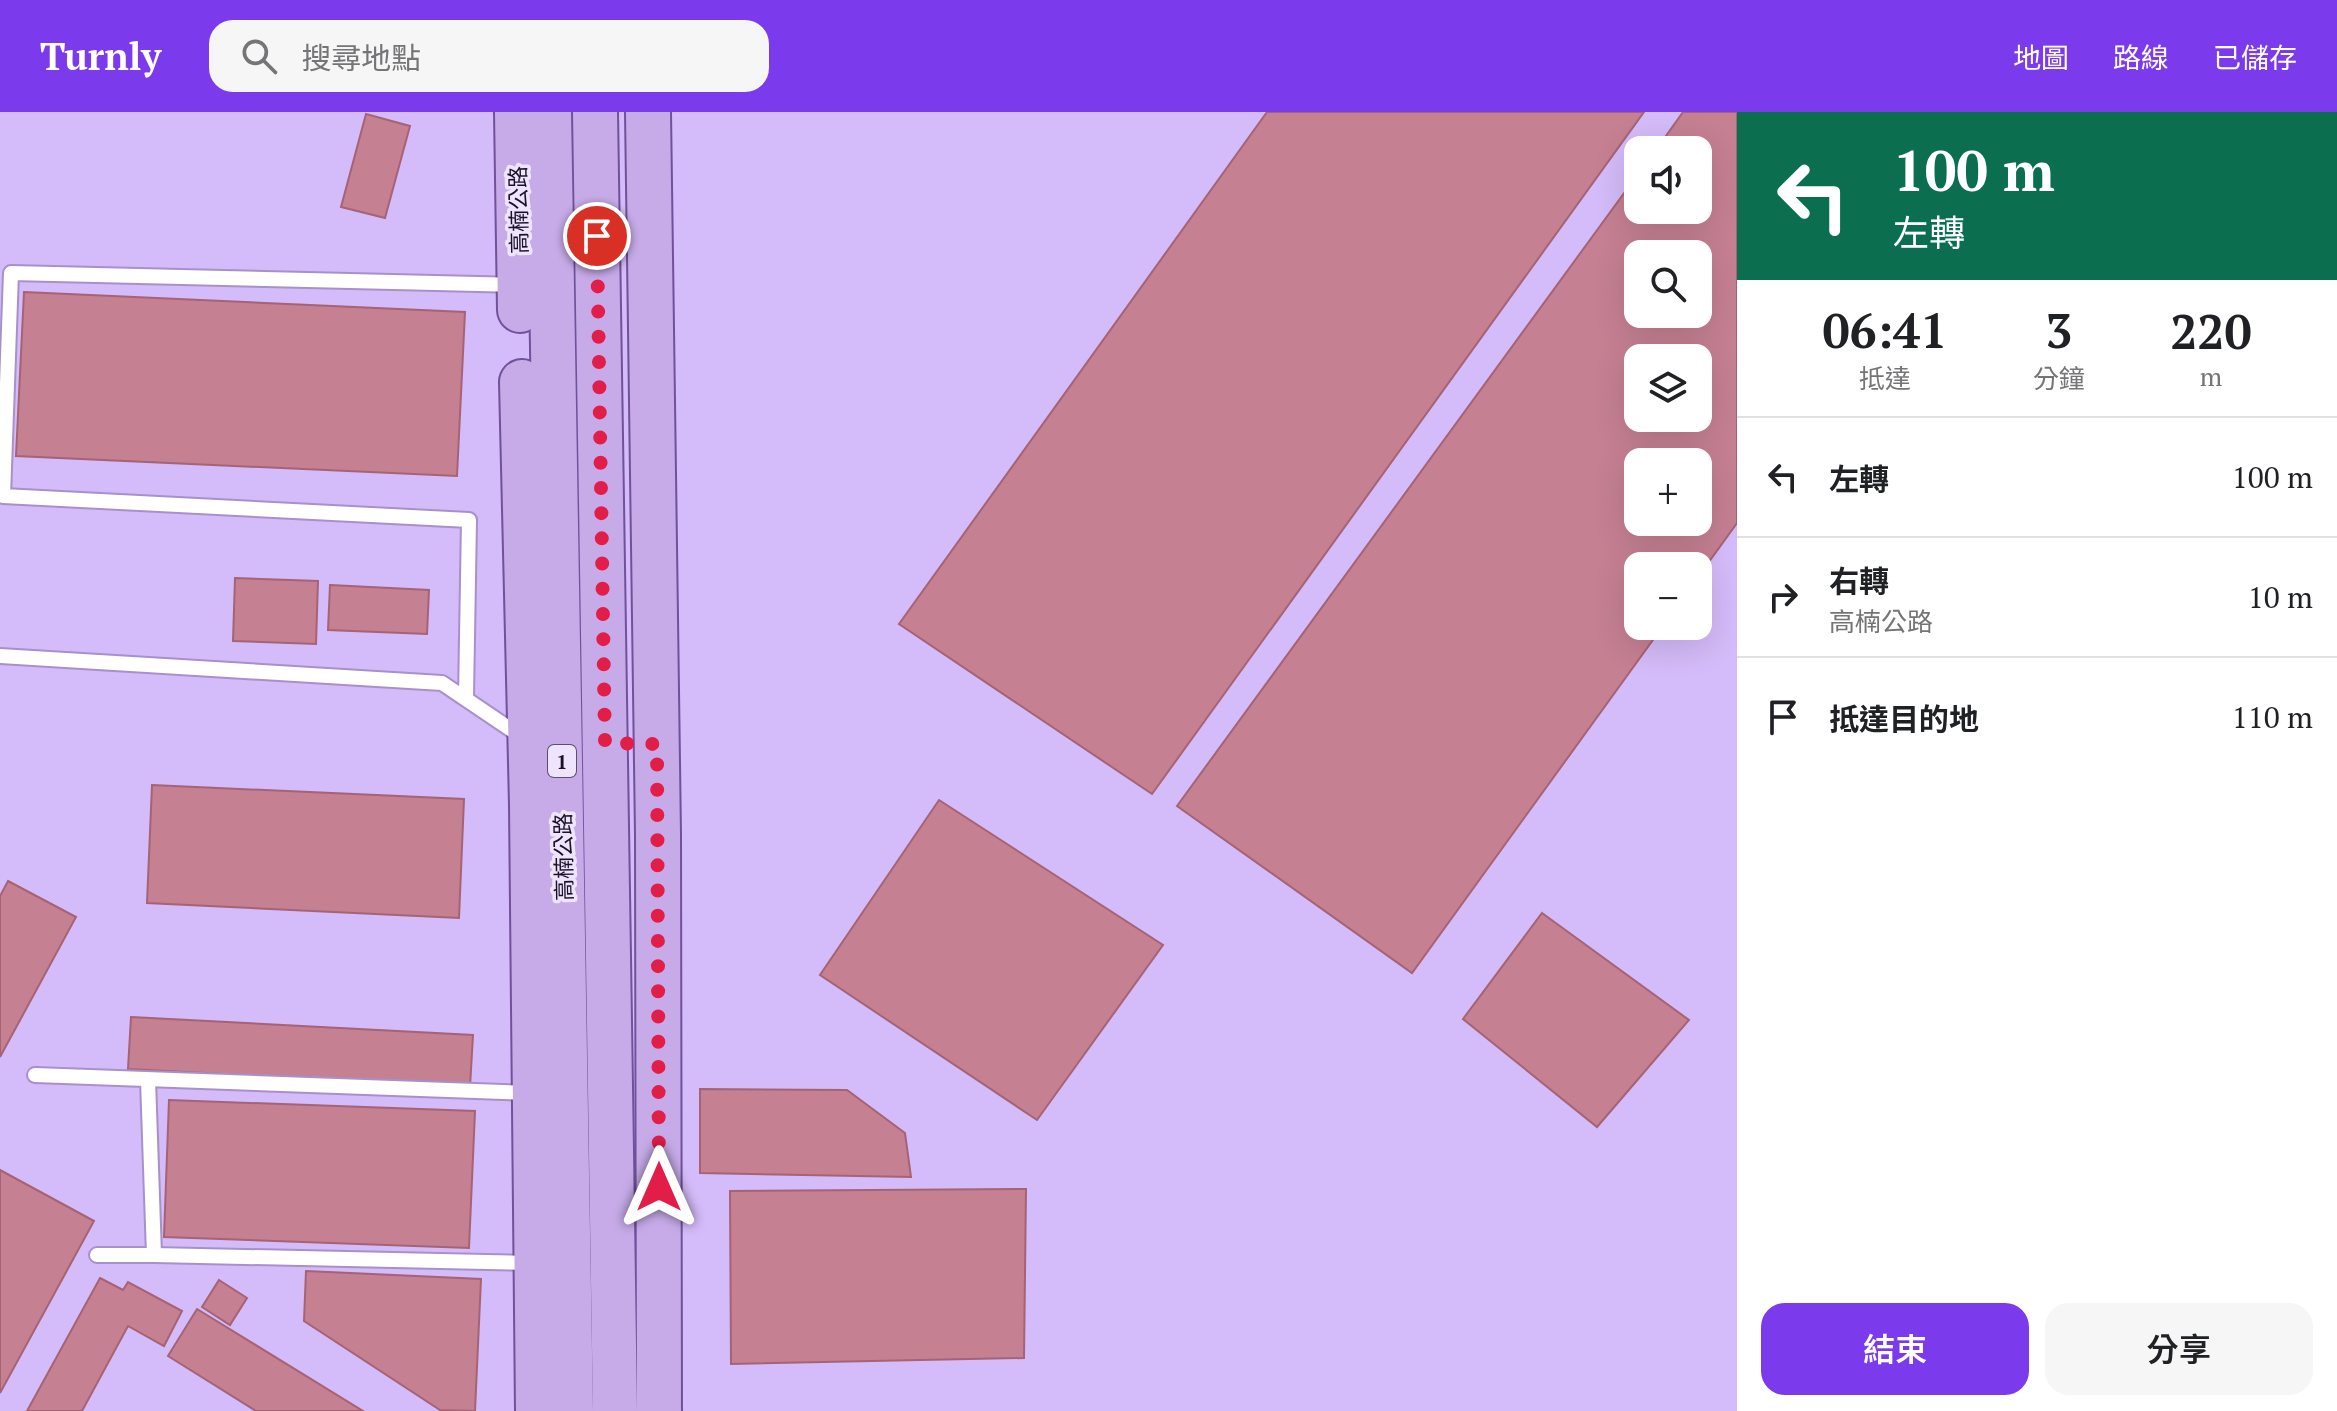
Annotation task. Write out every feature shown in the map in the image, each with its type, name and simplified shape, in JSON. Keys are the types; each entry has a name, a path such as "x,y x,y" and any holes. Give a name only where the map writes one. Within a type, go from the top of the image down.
{"main road":[{"name":"高楠公路","path":"517,112 519,285 598,743 534,1093 538,1411"},
{"name":"高楠公路","path":"549,112 550,287 598,743 659,1411"},
{"name":"高楠公路","path":"595,112 598,743 615,1411"},
{"name":"高楠公路","path":"571,1411 598,743 648,112"}],"lane":[{"path":"466,697 469,520 3,496 11,273 519,285"},
{"path":"0,656 442,683 466,697 598,743"},
{"path":"35,1075 534,1093"},
{"path":"148,1080 154,1255"},
{"path":"97,1255 536,1263"}],"building":[{"path":"1267,112 1644,112 1152,794 899,624"},
{"path":"1683,112 1737,112 1737,523 1712,558 1712,552 1624,552 1624,640 1653,640 1412,973 1177,806 1624,193 1624,224 1712,224 1712,136 1666,136"},
{"path":"366,114 410,126 385,218 341,207"},
{"path":"24,292 465,312 457,476 16,456"},
{"path":"235,578 318,581 316,644 233,641"},
{"path":"330,585 429,590 427,634 328,630"},
{"path":"152,785 464,799 459,918 147,903"},
{"path":"939,800 1163,945 1037,1120 820,975"},
{"path":"8,881 76,917 0,1057 0,896"},
{"path":"1542,913 1689,1020 1597,1127 1463,1019"},
{"path":"131,1017 473,1035 470,1087 128,1069"},
{"path":"700,1089 847,1090 905,1133 911,1177 700,1173"},
{"path":"169,1100 475,1111 469,1248 164,1237"},
{"path":"0,1170 94,1221 0,1393"},
{"path":"1026,1189 1024,1358 731,1364 730,1191"},
{"path":"306,1271 481,1279 475,1411 440,1410 304,1321"},
{"path":"100,1278 123,1290 128,1282 182,1311 164,1346 128,1326 82,1411 27,1411"},
{"path":"219,1280 247,1298 230,1325 202,1307"},
{"path":"197,1309 363,1411 256,1411 168,1356"}],"route":[{"path":"597,236 605,743 657,744 659,1187"}]}
